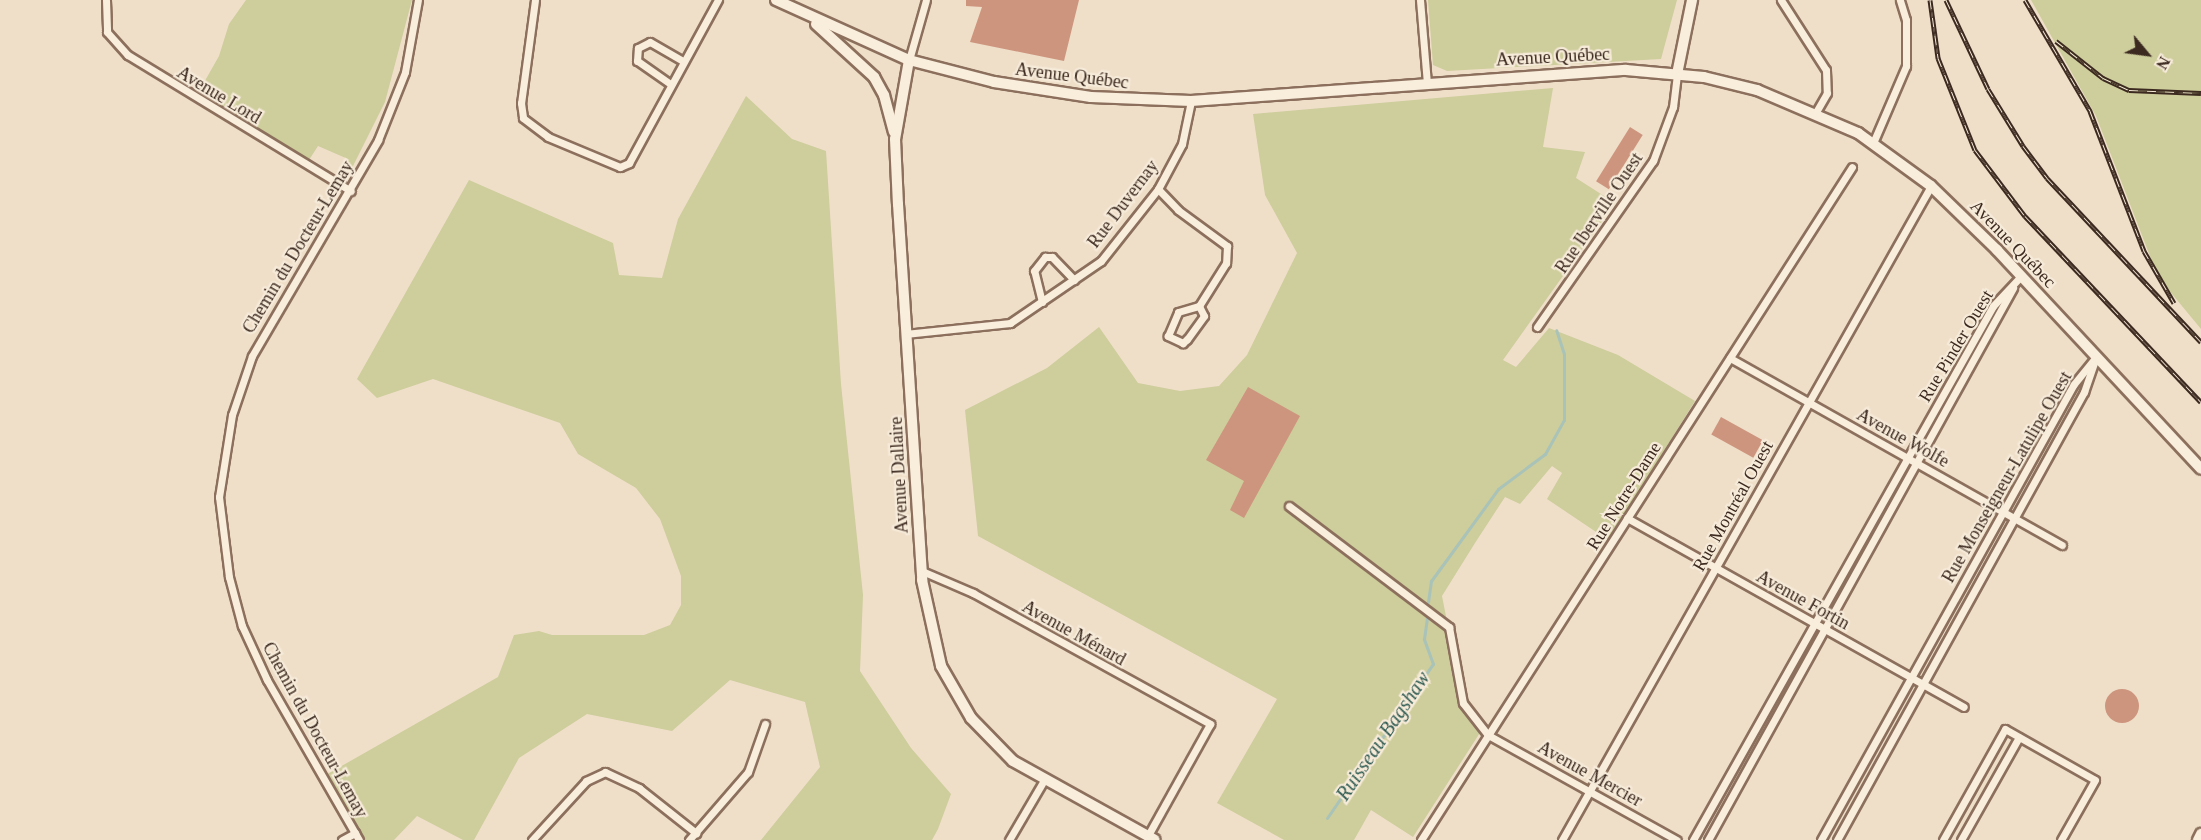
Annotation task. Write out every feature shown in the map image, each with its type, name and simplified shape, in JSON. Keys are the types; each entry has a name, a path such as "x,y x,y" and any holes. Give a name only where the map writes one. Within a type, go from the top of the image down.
{"street":[{"name":"Avenue Lord","path":"106,0 107,32 128,55 351,191"},
{"name":"Chemin du Docteur-Lemay","path":"359,840 267,680 242,626 229,577 219,497 232,415 257,343 351,191 378,140 405,72 418,0"},
{"path":"535,0 521,103 523,118 534,129 620,167 629,163 681,60 718,0"},
{"name":"Avenue Québec","path":"776,0 812,20 909,60 1035,90 1139,101 1191,101 1599,71 1677,74 1757,90 1816,112 1873,142 1931,186 2021,276 2201,469"},
{"name":"Avenue Dallaire","path":"926,0 909,60 896,139 905,333 928,626 955,695 996,748 1044,780 1149,839"},
{"path":"1420,0 1427,83"},
{"path":"1677,74 1692,0"},
{"path":"1781,0 1826,70 1827,93 1816,112"},
{"path":"1873,142 1906,66 1906,20 1900,0"},
{"path":"812,20 874,77 884,95 896,139"},
{"path":"669,83 638,61 638,48 644,41 650,42 681,60"},
{"name":"Rue Iberville Ouest","path":"1537,327 1653,161 1673,107 1677,74"},
{"name":"Rue Duvernay","path":"905,333 1010,323 1107,255 1158,189 1182,144 1191,101"},
{"name":"Rue Notre-Dame","path":"1421,840 1852,167"},
{"name":"Rue Montréal Ouest","path":"1562,840 1931,186"},
{"path":"1158,189 1178,210 1227,246 1226,263 1199,306 1178,312 1168,336 1183,343 1204,316 1199,306"},
{"path":"1042,302 1034,271 1045,257 1052,257 1074,280"},
{"name":"Rue Pinder Ouest","path":"1692,840 1993,306 2021,276"},
{"name":"Rue Pinder Ouest","path":"1708,840 2021,276"},
{"name":"Avenue Wolfe","path":"1730,358 2062,545"},
{"name":"Rue Monseigneur-Latulipe Ouest","path":"1821,840 2074,384 2096,358"},
{"name":"Rue Monseigneur-Latulipe Ouest","path":"1838,840 2084,392 2096,358"},
{"path":"1289,506 1449,627 1463,703 1488,735"},
{"name":"Avenue Fortin","path":"1627,518 1965,707"},
{"name":"Avenue Ménard","path":"922,571 973,593 1210,724 1149,839"},
{"path":"689,840 748,772 765,724"},
{"path":"1943,840 2005,729 2095,780 2061,840"},
{"name":"Avenue Mercier","path":"1488,735 1677,840"},
{"path":"1961,840 2019,737"},
{"path":"532,840 586,781 610,773 639,788 696,832"},
{"path":"1009,840 1044,780"},
{"path":"342,840 355,832"},
{"path":"2198,840 2201,834"}],"shaded area":[{"path":"246,0 412,0 385,102 352,168 344,171 348,159 318,146 309,160 198,93 219,56 229,24"},
{"path":"1428,0 1677,0 1661,59 1447,71 1433,65"},
{"path":"2031,0 2201,0 2201,329 2158,277 2096,116"},
{"path":"1553,88 1543,147 1585,152 1576,178 1615,203 1503,360 1516,367 1549,328 1618,355 1695,401 1608,540 1547,499 1562,473 1552,466 1520,504 1505,497 1475,543 1442,596 1463,703 1483,728 1413,837 1371,810 1354,840 1284,840 1217,803 1277,699 978,536 965,410 1047,368 1099,327 1138,383 1180,391 1219,386 1247,355 1297,253 1265,195 1253,114"},
{"path":"746,96 792,139 826,151 841,384 863,595 860,671 911,748 951,794 938,829 932,840 761,840 820,767 805,702 730,680 672,731 587,714 519,758 474,840 463,840 417,816 394,840 359,840 324,776 498,677 514,635 539,631 552,635 644,635 670,625 681,605 681,576 660,519 636,488 578,454 560,423 433,379 377,398 357,379 469,180 613,243 619,275 662,278 678,219"}],"building":[{"path":"966,0 1079,0 1064,61 970,42 982,7 966,6"},
{"path":"1630,127 1643,135 1609,189 1596,181"},
{"path":"1248,387 1300,416 1244,518 1230,510 1244,481 1206,460"},
{"path":"1721,417 1763,440 1753,458 1711,434"},
{"path":"2122,689 2134,694 2139,706 2134,718 2122,723 2110,718 2105,706 2110,694"}],"waterway":[{"name":"Ruisseau Bagshaw","path":"1428,602 1431,581 1498,489 1545,454 1564,420 1564,354 1556,330"},
{"name":"Ruisseau Bagshaw","path":"1327,818 1433,664 1424,639 1427,618"}],"railway":[{"path":"1930,0 1938,58 1975,150 2025,216 2201,402"},
{"path":"1946,0 1988,89 2023,146 2047,178 2201,342"},
{"path":"2025,0 2090,111 2144,251 2174,303"},
{"path":"2056,41 2103,78 2129,90 2201,93"}]}
